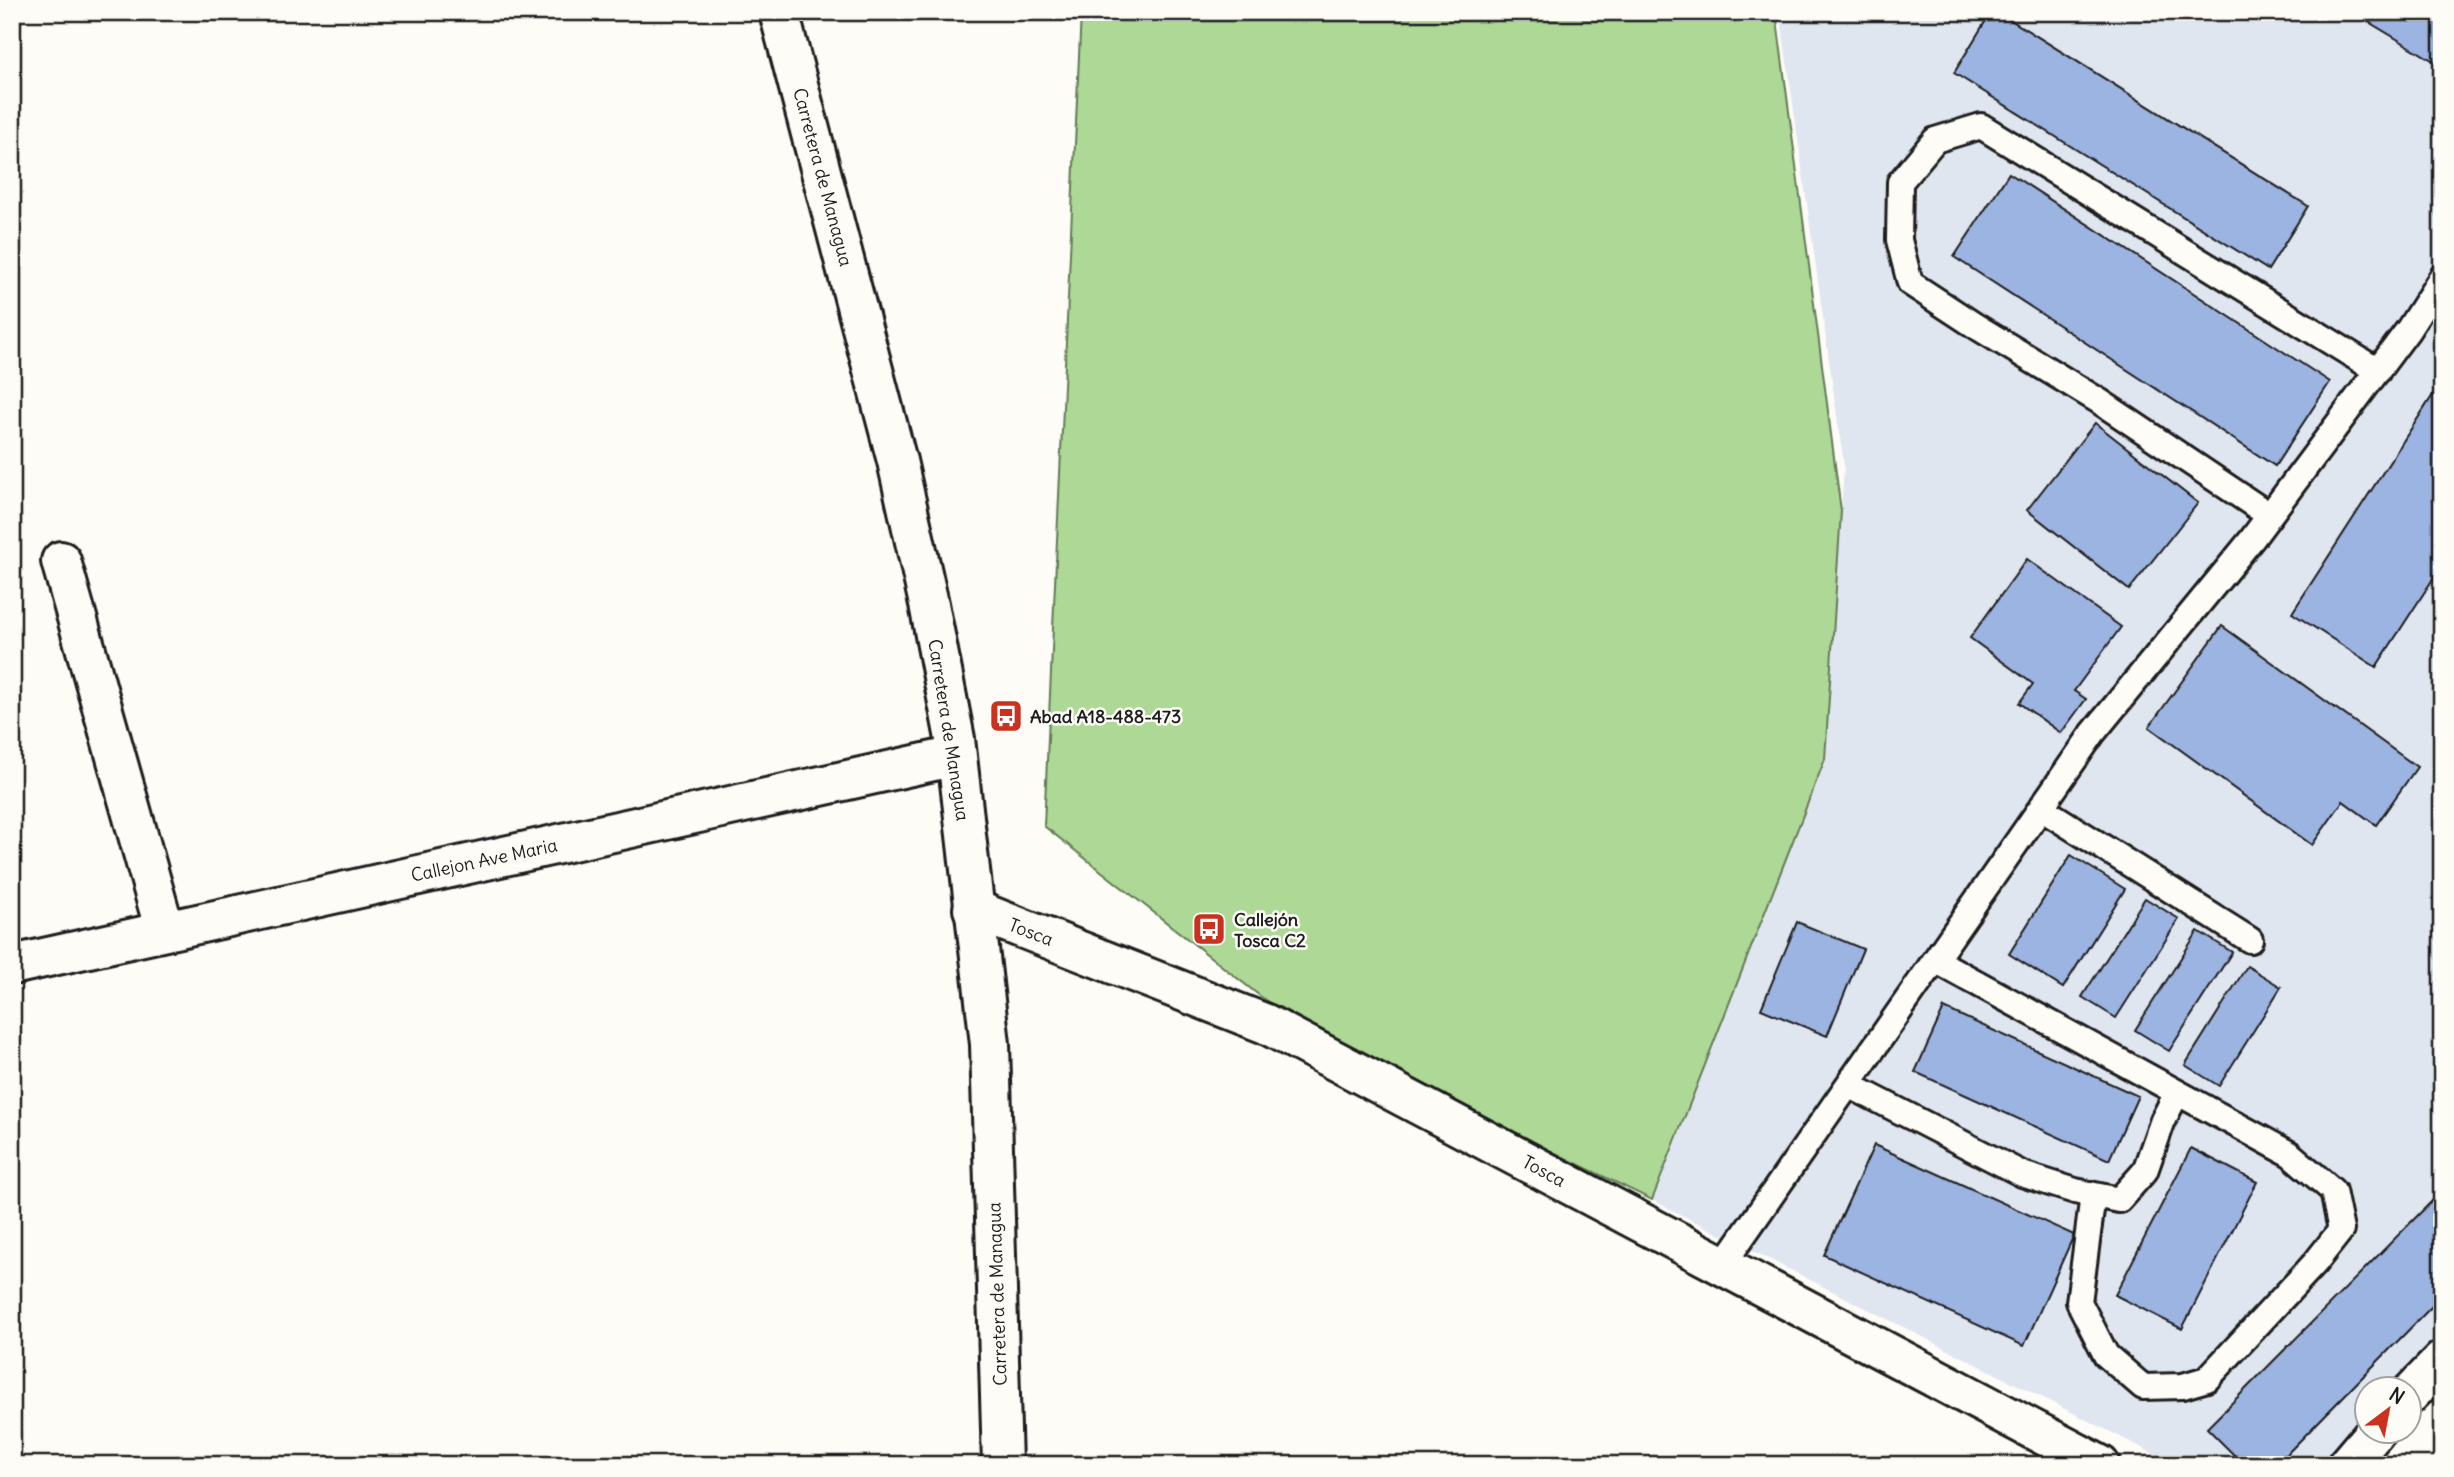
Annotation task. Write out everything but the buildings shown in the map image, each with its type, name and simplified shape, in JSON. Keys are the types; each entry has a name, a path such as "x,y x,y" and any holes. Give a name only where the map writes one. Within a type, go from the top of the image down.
{"street":[{"name":"Carretera de Managua","path":"779,12 897,461 929,604 956,756 990,1044 1002,1465"},
{"path":"61,561 165,931"},
{"name":"Callejon Ave Maria","path":"12,965 956,756"},
{"name":"Tosca","path":"973,909 1266,1024 2100,1465"},
{"path":"2422,1382 2442,1360"},
{"path":"2347,1465 2363,1446"}],"lane":[{"path":"2269,516 2099,401 1910,283 1899,240 1900,182 1935,140 1981,126 2378,370"},
{"path":"1722,1266 2093,733 2269,516 2408,330 2442,277"},
{"path":"2041,808 2250,940"},
{"path":"1935,960 2290,1154 2333,1191 2341,1230 2315,1264 2207,1379 2183,1386 2143,1387 2106,1355 2079,1302 2093,1195"},
{"path":"1849,1084 2022,1174 2119,1200 2145,1171 2163,1120 2177,1093"}],"shaded area":[{"path":"1780,12 2442,12 2442,1344 2412,1376 2352,1376 2352,1442 2331,1465 2176,1465 1652,1200 1825,759 1844,466"}],"green space":[{"path":"1081,12 1776,12 1841,511 1825,759 1652,1200 1307,1033 1044,826"}],"place":[{"name":"Abad A18-488-473","path":"1006,716"},
{"name":"Callejón Tosca C2","path":"1209,929"}]}
